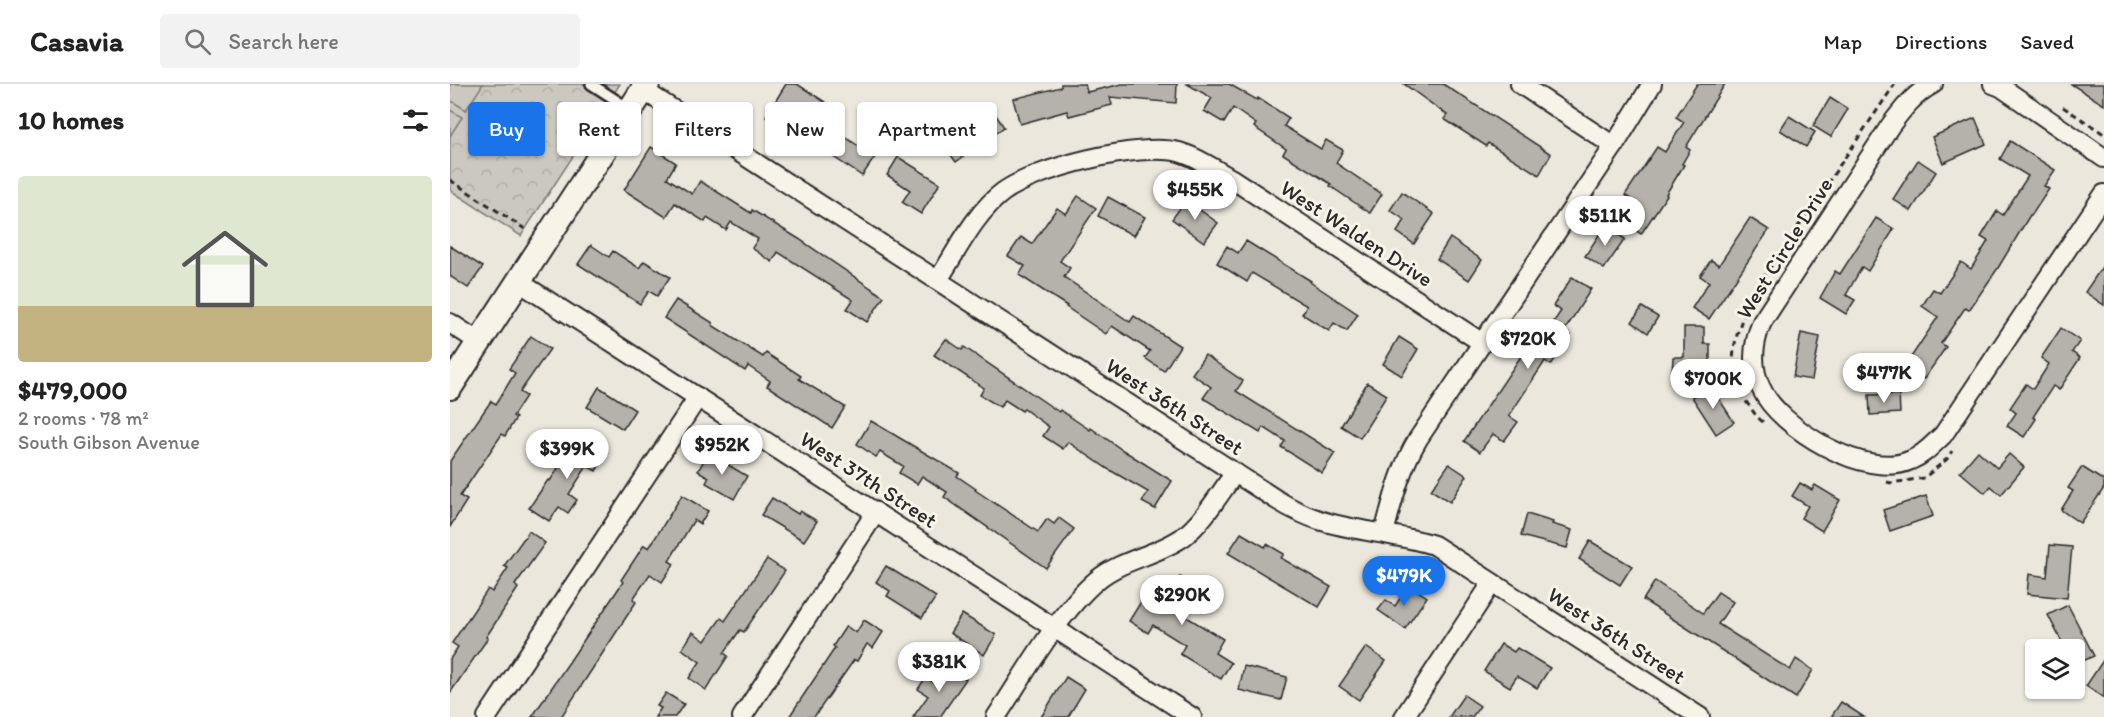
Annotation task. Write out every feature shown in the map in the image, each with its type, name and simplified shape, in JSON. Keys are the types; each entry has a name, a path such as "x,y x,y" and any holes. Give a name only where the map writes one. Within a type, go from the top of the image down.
{"street":[{"path":"1520,84 1614,146"},
{"path":"1384,533 1396,484 1406,459 1481,342 1614,146 1652,84"},
{"name":"West Circle Drive","path":"1933,84 1922,90 1905,106 1890,126 1762,322 1755,338 1753,358 1760,388 1772,406 1810,436 1842,455 1874,465 1885,466 1910,461 1928,450 1943,435 2104,194"},
{"path":"1993,84 2001,87 2104,158"},
{"path":"450,387 640,94"},
{"name":"West 36th Street","path":"640,94 938,280 1296,512 1320,521 1434,545 1700,717"},
{"name":"West Walden Drive","path":"938,280 977,221 1002,193 1015,185 1034,175 1084,161 1133,152 1159,150 1178,152 1197,159 1232,179 1481,342"},
{"name":"West 37th Street","path":"519,282 1192,717"},
{"path":"450,323 479,342"},
{"path":"487,717 698,397"},
{"path":"996,717 1056,628 1085,590 1112,569 1148,555 1183,537 1201,519 1235,473"},
{"path":"742,717 876,512"},
{"path":"1404,717 1492,583"}],"lane":[{"path":"591,84 640,94"}],"path":[{"path":"1771,427 1756,417 1741,393 1734,370 1734,346 1743,314 1759,284 1895,84"},
{"path":"2055,102 2104,134"},
{"path":"450,180 544,242"},
{"path":"1880,481 1891,483 1924,478 1947,459 1958,444"}],"green space":[{"path":"450,84 620,84 608,102 557,102 557,156 573,156 521,236 450,190"},
{"path":"450,84 483,84 471,102 468,102 466,110 450,100"},
{"path":"450,110 462,117 450,136"}],"building":[{"path":"786,84 797,84 825,102 775,102"},
{"path":"1061,84 1085,84 1087,92 1122,84 1177,84 1176,103 1110,97 1112,105 1069,116 1067,111 1020,124 1013,99 1061,87"},
{"path":"1187,84 1229,84 1257,100 1258,98 1289,118 1284,126 1321,149 1326,140 1343,150 1336,163 1382,194 1370,213 1330,186 1331,184 1283,154 1286,149 1254,127 1256,124 1233,108 1224,123 1204,111 1212,98"},
{"path":"1404,84 1443,84 1551,154 1539,175 1488,143 1486,146 1444,119 1447,115"},
{"path":"1697,84 1725,84 1686,147 1690,150 1682,164 1684,165 1641,234 1624,223 1637,203 1625,195 1657,147 1665,152 1684,122 1676,117"},
{"path":"2071,84 2104,84 2104,105"},
{"path":"1830,98 1848,109 1831,137 1813,126"},
{"path":"1789,116 1815,132 1806,147 1780,130"},
{"path":"997,117 1004,127 997,132"},
{"path":"1975,118 1986,144 1943,163 1932,137"},
{"path":"845,137 857,145 857,156 875,157 862,176 832,156 845,156"},
{"path":"2010,141 2055,170 2044,186 2049,189 1969,310 1965,308 1941,343 1946,347 1924,379 1905,366 1938,317 1922,306 1933,289 1940,293 1961,262 1971,269 1988,241 1981,237 1997,211 2003,215 2028,176 2000,159"},
{"path":"651,147 653,156 665,156 676,163 667,178 692,194 700,181 751,213 752,210 799,239 884,297 867,322 847,309 853,300 778,252 772,262 752,248 758,239 731,222 726,230 707,218 705,222 675,203 666,217 624,190"},
{"path":"952,156 964,156 956,162"},
{"path":"898,157 940,183 921,214 902,202 910,190 887,175"},
{"path":"1918,160 1936,172 1911,211 1893,199"},
{"path":"1402,192 1434,214 1414,244 1397,232 1405,220 1390,210"},
{"path":"1078,196 1096,208 1060,261 1070,268 1064,277 1130,322 1134,316 1180,346 1164,371 1145,358 1150,351 1112,326 1106,334 1019,275 1025,266 1008,256 1021,237 1032,244 1057,208 1066,214"},
{"path":"1108,197 1145,217 1134,236 1098,216"},
{"path":"1186,200 1218,223 1204,242 1172,219"},
{"path":"1750,218 1769,230 1709,319 1692,308 1709,282 1700,276 1711,260 1719,265"},
{"path":"1876,218 1894,229 1868,271 1862,267 1846,295 1855,300 1846,314 1820,298 1835,271 1840,274"},
{"path":"1605,226 1625,239 1604,269 1585,256"},
{"path":"1450,238 1482,260 1469,280 1437,259"},
{"path":"1246,241 1311,281 1358,314 1347,331 1334,323 1329,331 1302,314 1307,306 1252,273 1247,282 1217,263 1227,246 1238,253"},
{"path":"591,245 609,257 613,251 639,268 644,261 670,277 657,296 649,291 640,304 578,264"},
{"path":"450,246 483,267 468,288 450,276"},
{"path":"2104,264 2104,305 2085,292"},
{"path":"1572,277 1591,289 1565,330 1571,335 1551,365 1545,361 1509,416 1518,422 1504,441 1493,434 1480,452 1464,441 1538,331 1545,335 1561,311 1553,306"},
{"path":"676,300 763,357 766,353 801,376 799,379 845,407 832,428 767,386 770,381 748,366 745,371 664,318"},
{"path":"1642,307 1658,317 1648,333 1632,322"},
{"path":"1684,327 1704,327 1704,344 1710,344 1710,374 1672,373 1673,357 1684,357"},
{"path":"2061,328 2080,341 2072,352 2080,358 2059,390 2053,386 2033,417 2036,419 2024,437 2007,426 2016,413 2010,408 2026,384 2033,389 2049,364 2041,358"},
{"path":"1801,333 1820,337 1812,380 1793,377"},
{"path":"531,336 550,349 520,392 526,396 513,416 516,418 505,436 502,434 460,496 467,500 450,527 450,461 491,401 496,404 515,373 509,369"},
{"path":"1399,337 1418,349 1402,376 1383,364"},
{"path":"946,339 962,350 964,347 1059,412 1060,410 1090,430 1091,428 1172,481 1155,509 1142,502 1148,492 1068,442 1063,449 1043,436 1049,427 1024,409 1022,411 1005,400 1000,407 980,395 984,388 934,355"},
{"path":"1205,355 1243,381 1236,391 1335,453 1322,473 1281,447 1285,441 1263,427 1260,433 1203,398 1211,387 1192,374"},
{"path":"1367,383 1387,395 1360,438 1341,426"},
{"path":"1710,385 1734,422 1716,434 1692,397"},
{"path":"599,387 635,410 623,429 587,407"},
{"path":"1899,394 1900,413 1870,415 1869,395"},
{"path":"871,421 959,473 957,476 975,490 1038,532 1047,519 1054,524 1059,518 1074,529 1046,568 944,497 947,492 922,476 917,484 899,473 903,466 880,452 876,457 857,444"},
{"path":"584,438 607,453 596,471 587,466 569,494 577,500 568,513 559,507 549,521 529,508 569,451 574,454"},
{"path":"1978,451 1997,468 2009,454 2024,467 2001,495 1991,486 1985,493 1960,472"},
{"path":"708,453 747,476 734,499 706,483 709,477 698,471"},
{"path":"1449,464 1467,476 1450,502 1431,490"},
{"path":"2082,467 2104,481 2104,488 2080,523 2061,510 2073,491 2068,488"},
{"path":"1800,483 1812,490 1815,485 1840,500 1822,531 1801,518 1808,506 1792,496"},
{"path":"682,495 708,511 700,524 694,520 669,561 674,564 662,582 650,574 633,599 636,602 561,717 532,717 623,582 621,580 644,545 649,548"},
{"path":"1926,496 1933,516 1890,531 1883,510"},
{"path":"772,498 798,514 800,511 817,521 804,541 761,515"},
{"path":"1527,514 1572,530 1567,548 1521,536"},
{"path":"529,531 545,543 515,585 518,588 486,637 488,638 450,693 450,659 458,647 452,643 488,589 492,592 508,568 504,566"},
{"path":"1241,533 1265,547 1267,544 1284,554 1281,558 1331,587 1319,607 1228,553"},
{"path":"1590,541 1632,566 1620,585 1579,559"},
{"path":"2050,545 2072,547 2067,598 2027,594 2029,574 2047,577"},
{"path":"767,559 785,571 744,632 740,630 724,653 728,656 706,690 689,678 700,662 682,649 693,632 705,641 721,618 725,621"},
{"path":"886,566 936,597 922,618 887,596 890,591 876,582"},
{"path":"1180,577 1201,590 1185,616 1223,639 1215,653 1231,663 1221,679 1180,654 1185,645 1153,625 1148,633 1129,621 1147,592 1164,603"},
{"path":"1655,581 1703,613 1718,592 1733,602 1718,624 1790,670 1796,659 1813,670 1796,698 1643,600"},
{"path":"1409,585 1427,597 1405,629 1378,610 1386,600 1395,606"},
{"path":"2068,605 2094,656 2085,660 2085,639 2060,639 2048,615"},
{"path":"962,614 996,635 984,655 950,633"},
{"path":"864,620 883,632 873,648 867,644 857,661 854,660 814,717 789,717 835,648 833,646 846,626 856,633"},
{"path":"1501,644 1514,652 1517,648 1550,668 1537,688 1517,676 1510,687 1484,671"},
{"path":"1366,647 1386,661 1359,700 1339,686"},
{"path":"2104,659 2104,698 2086,686"},
{"path":"947,666 966,679 940,717 913,717 928,696 918,689 926,677 935,684"},
{"path":"1244,666 1287,677 1281,700 1239,690"},
{"path":"1066,677 1085,689 1068,717 1041,717"},
{"path":"666,693 684,704 675,717 655,717 661,708 657,706"},
{"path":"1464,695 1480,706 1472,717 1449,717"},
{"path":"1841,702 1864,717 1831,717"}]}
